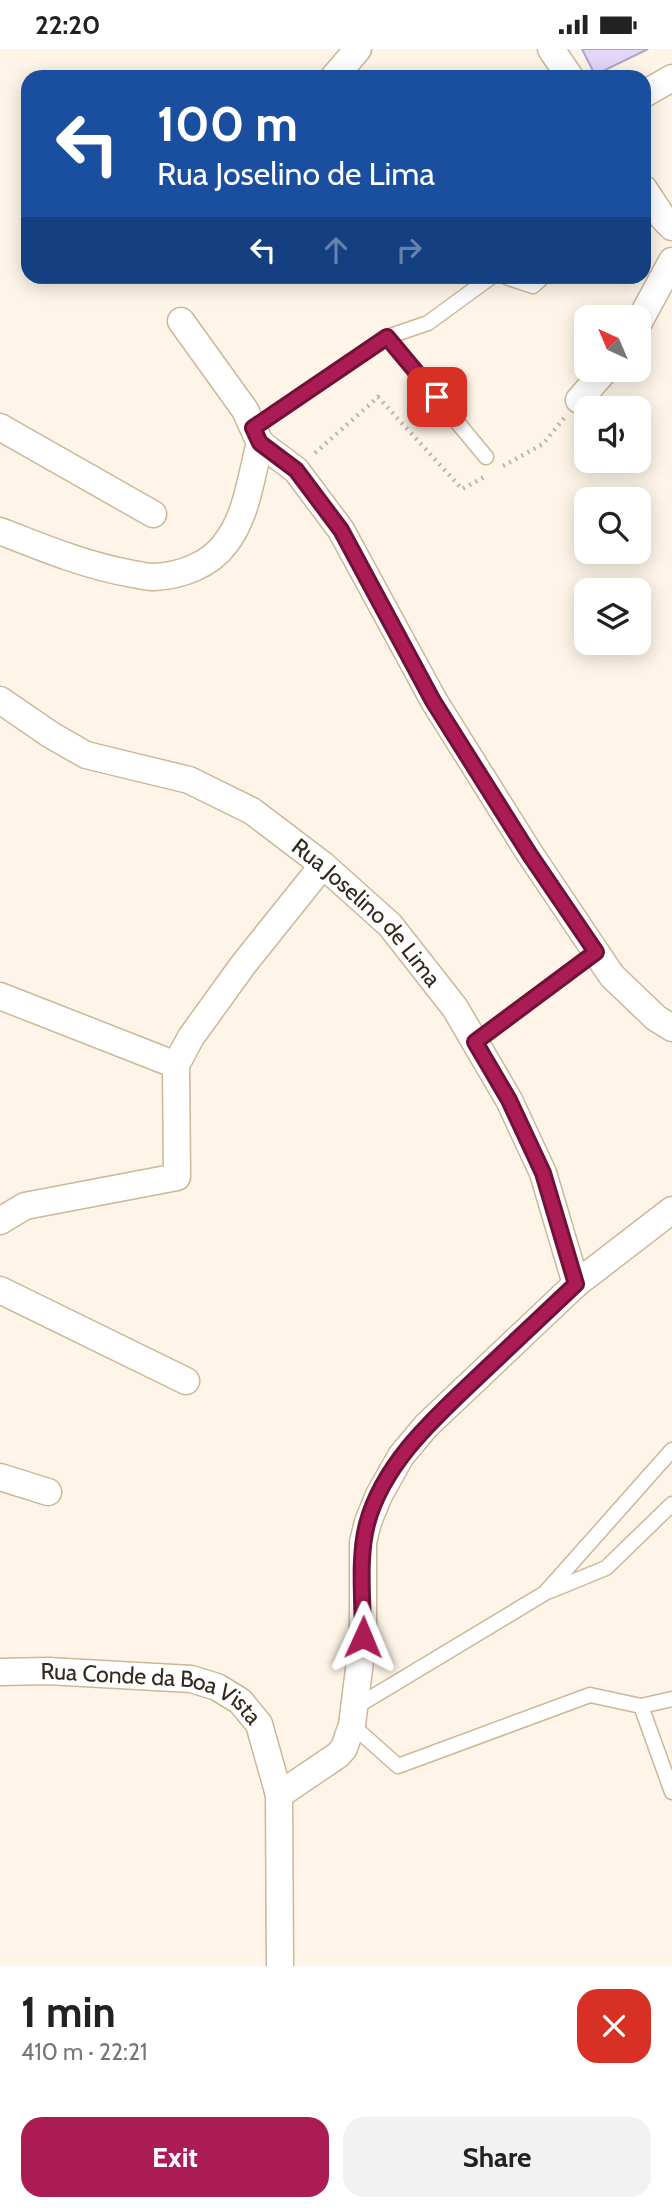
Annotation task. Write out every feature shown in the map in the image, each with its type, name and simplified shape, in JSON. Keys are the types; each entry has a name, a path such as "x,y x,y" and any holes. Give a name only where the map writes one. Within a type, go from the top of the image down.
{"street":[{"path":"340,70 358,49"},
{"path":"551,49 565,70"},
{"path":"651,90 672,78"},
{"path":"651,197 669,219"},
{"path":"648,305 672,261"},
{"path":"181,321 245,410 257,435 296,470 341,530 433,701 530,855 612,976 656,1018 672,1028"},
{"path":"582,396 595,382"},
{"path":"0,427 153,514"},
{"path":"0,531 55,553 111,570 153,577 177,573 206,563 225,544 242,513 257,435"},
{"name":"Rua Joselino de Lima","path":"0,700 86,755 189,781 252,811 323,865 390,925 455,1008 509,1100 543,1173 576,1284"},
{"path":"0,1221 25,1206 177,1177 176,1065 191,1037 243,965 323,865"},
{"path":"0,996 176,1065"},
{"path":"279,1795 338,1755 344,1748 353,1717 363,1637 363,1542 379,1495 401,1455 426,1426 576,1284 672,1210"},
{"path":"0,1290 186,1381"},
{"path":"0,1477 48,1492"},
{"name":"Rua Conde da Boa Vista","path":"0,1672 48,1671 191,1679 217,1687 240,1701 259,1724 279,1795 280,1966"}],"lane":[{"path":"257,435 387,337 428,323 481,284"},
{"path":"387,337 486,457"},
{"path":"475,1042 596,952"},
{"path":"545,1593 672,1450"},
{"path":"672,1504 606,1568 545,1593 353,1717 398,1766 590,1695 641,1706 672,1699"},
{"path":"641,1706 672,1792"}],"path":[{"path":"296,470 378,397 462,489 485,476"},
{"path":"497,469 543,444 574,406"}],"building":[{"path":"582,49 648,49 605,70 592,70"}],"route":[{"path":"363,1637 363,1542 379,1495 401,1455 426,1426 576,1284 543,1173 509,1100 475,1042 596,952 530,855 433,701 341,530 296,470 260,443 253,428 387,337 437,397"}]}
